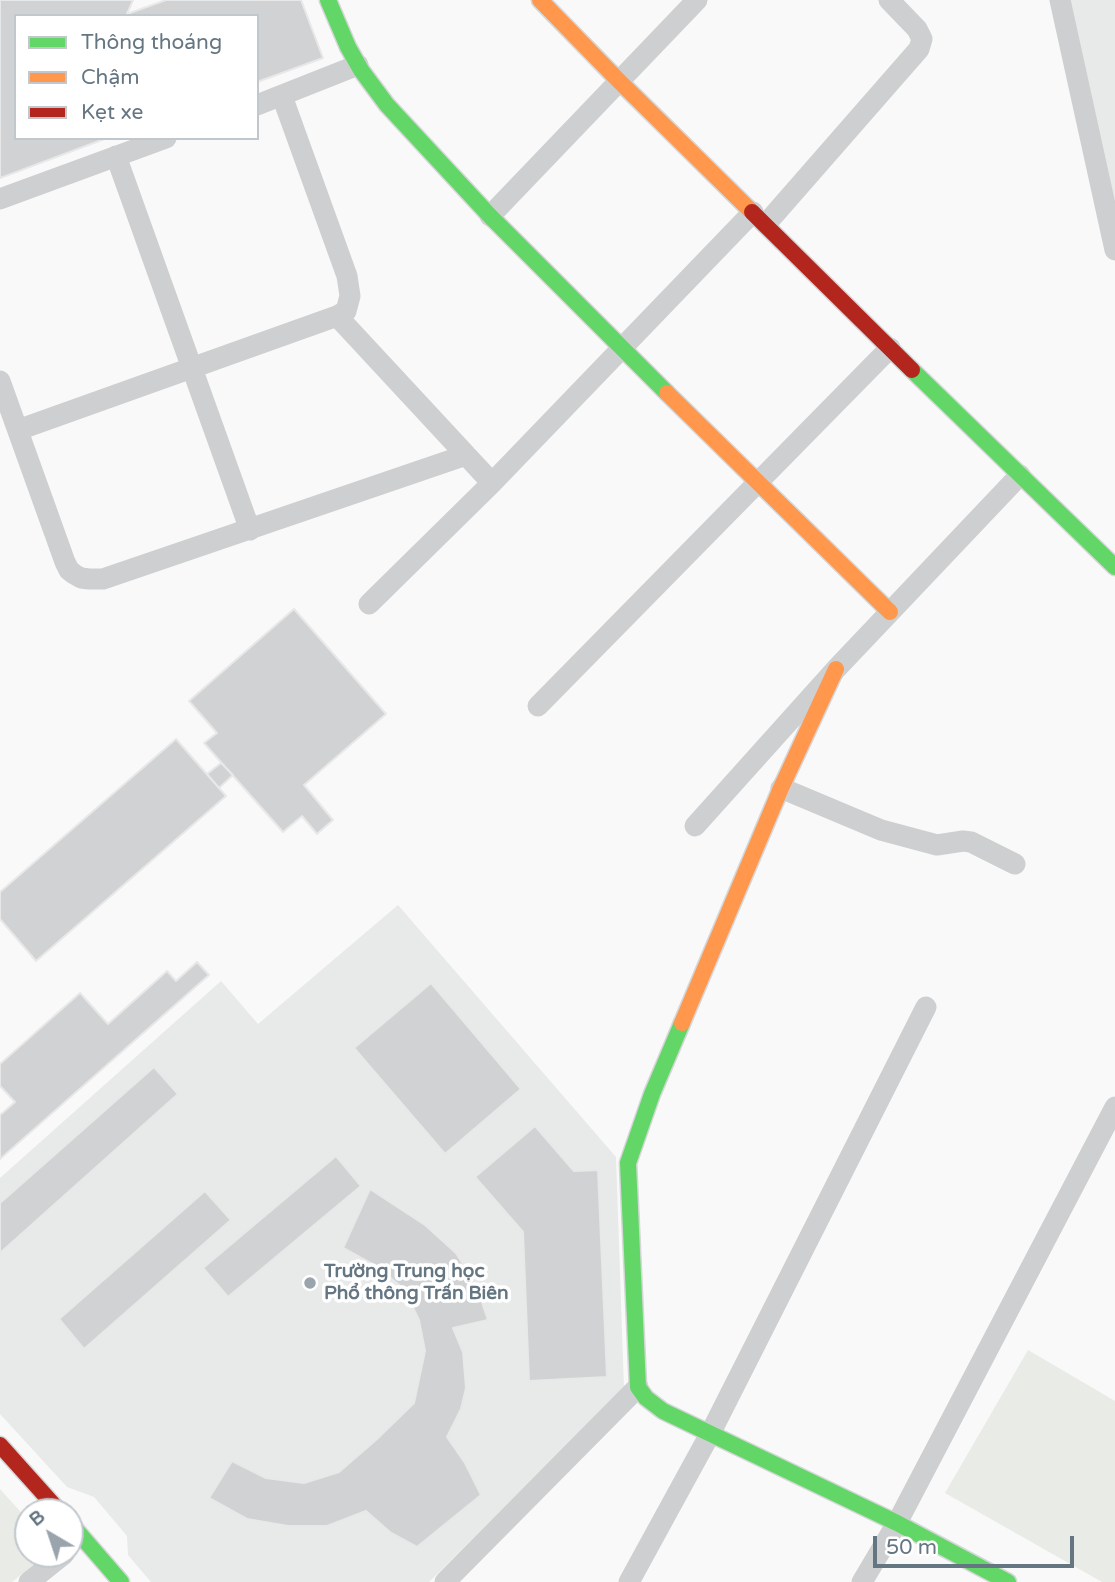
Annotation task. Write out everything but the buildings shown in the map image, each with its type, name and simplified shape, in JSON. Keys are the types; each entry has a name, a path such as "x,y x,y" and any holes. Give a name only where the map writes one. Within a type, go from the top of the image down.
{"street":[{"path":"328,0 358,65 387,105 490,216 621,349 890,612"},
{"path":"540,0 1115,568"},
{"path":"490,216 697,0"},
{"path":"369,604 492,483 621,349 759,218 919,49 922,39 917,29 889,0"},
{"path":"1060,0 1115,250"},
{"path":"259,104 358,65"},
{"path":"18,430 346,311 350,303 348,276 282,96"},
{"path":"0,200 160,140"},
{"path":"116,156 250,530"},
{"path":"337,316 492,483"},
{"path":"538,706 890,348"},
{"path":"0,381 65,562 69,570 81,578 103,579 466,455"},
{"path":"695,826 836,669 1020,475"},
{"path":"836,669 781,788 652,1094 628,1163 638,1387 646,1398 663,1412 897,1523 1008,1582"},
{"path":"781,788 881,830 937,845 971,842 1014,864"},
{"path":"629,1582 710,1434 926,1007"},
{"path":"862,1582 897,1523 1115,1107"},
{"path":"446,1582 638,1387"},
{"path":"0,1446 47,1498"},
{"path":"84,1545 121,1582"},
{"path":"29,1582 46,1568"}],"shaded area":[{"path":"1069,0 1115,0 1115,207"},
{"name":"Trường Trung học Phổ thông Trấn Biên","path":"398,905 616,1157 624,1389 429,1582 151,1582 128,1555 127,1536 94,1497 67,1487 0,1414 0,1178 221,981 258,1024"},
{"path":"1028,1350 1115,1401 1115,1582 1102,1582 945,1493"},
{"path":"0,1489 14,1504 14,1568 30,1568 12,1582 0,1582"}],"traffic: fast":[{"path":"328,0 348,47 387,105 490,216 667,393"},
{"path":"912,370 1115,567"},
{"path":"682,1023 652,1094 628,1163 638,1387 646,1398 663,1411 897,1523 1008,1582"},
{"path":"84,1539 121,1582"}],"traffic: slow":[{"path":"540,0 752,212"},
{"path":"667,393 890,612"},
{"path":"682,1023 781,788 836,669"}],"traffic: jam":[{"path":"752,212 912,370"},
{"path":"0,1445 47,1498"}],"place":[{"name":"Trường Trung học Phổ thông Trấn Biên","path":"310,1283"}]}
